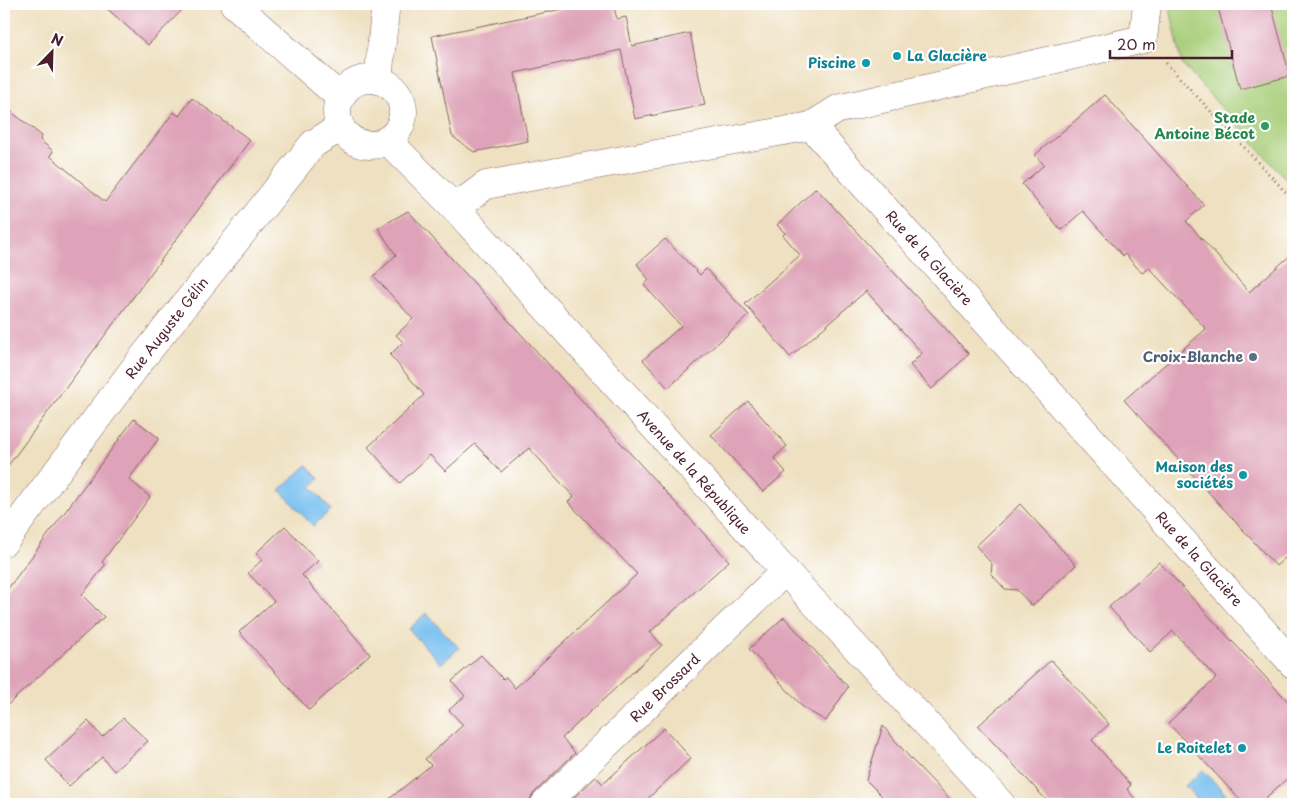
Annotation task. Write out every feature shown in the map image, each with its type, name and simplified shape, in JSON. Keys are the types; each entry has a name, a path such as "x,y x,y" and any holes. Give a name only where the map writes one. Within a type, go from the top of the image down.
{"street":[{"path":"234,4 341,98"},
{"path":"378,80 385,11 384,4"},
{"path":"455,208 486,185 811,126 838,109 1143,39 1147,4"},
{"path":"367,79 378,80 387,83 400,97 403,106 403,116 400,125 387,140 367,144 357,142 348,136 341,127 338,112 341,98 347,89 356,82 367,79"},
{"name":"Rue de la Glacière","path":"811,126 1293,664"},
{"name":"Rue Auguste Gélin","path":"4,542 140,361 313,144 341,127"},
{"name":"Avenue de la République","path":"387,140 455,208 785,571 1001,804"},
{"name":"Rue Brossard","path":"544,804 785,571"}],"path":[{"path":"1143,39 1293,200"}],"green space":[{"name":"Stade Antoine Bécot","path":"1169,4 1293,4 1293,187 1182,64"}],"water":[{"path":"307,465 319,479 311,487 331,510 313,526 280,490"},
{"path":"426,613 459,648 441,664 409,629"},
{"path":"1203,770 1235,804 1202,804 1185,786"},
{"path":"232,798 242,800 245,804 211,804 211,800"}],"building":[{"path":"102,4 188,4 148,45"},
{"path":"586,4 613,4 617,19 626,17 632,46 690,33 705,105 635,119 621,50 515,73 528,141 474,152 452,136 432,36"},
{"path":"1217,4 1271,4 1290,76 1240,89"},
{"path":"1105,95 1204,205 1186,221 1249,292 1293,253 1293,551 1276,566 1124,400 1206,329 1149,268 1142,273 1125,254 1123,256 1083,211 1061,230 1022,184 1044,165 1035,155"},
{"path":"192,98 250,140 4,471 4,106 42,136 40,140 53,151 50,156 105,202 174,112 179,116"},
{"path":"816,188 969,354 932,389 910,365 922,353 866,291 790,357 745,304 800,255 777,225"},
{"path":"408,211 729,561 650,632 662,645 562,738 575,753 534,793 530,799 530,804 383,804 431,765 425,759 463,725 449,710 465,696 452,681 481,655 503,679 506,677 515,688 637,574 568,502 574,497 529,448 501,472 475,444 445,471 430,455 400,483 368,447 424,395 390,355 403,342 396,335 413,319 374,276 396,255 378,228"},
{"path":"665,239 700,275 706,269 749,315 668,388 643,360 681,326 644,285 649,280 637,264"},
{"path":"748,401 787,446 774,458 786,472 763,492 711,435"},
{"path":"134,419 159,438 129,479 150,497 102,562 105,565 82,595 104,617 4,708 4,594"},
{"path":"1020,504 1076,565 1032,606 1017,590 1005,589 991,574 992,564 976,546"},
{"path":"285,526 318,561 302,575 370,654 309,710 239,632 274,601 248,573 262,560 256,553"},
{"name":"Le Roitelet","path":"1159,562 1293,707 1293,773 1259,804 1244,804 1168,723 1216,678 1173,631 1150,652 1109,607"},
{"path":"784,617 848,687 826,721 804,708 749,649"},
{"path":"1051,660 1109,724 1092,740 1131,785 1127,789 1139,804 1050,804 978,726"},
{"path":"123,718 148,741 114,771 102,757 69,786 46,760 88,721 102,737"},
{"path":"883,726 910,758 955,804 890,804 866,780"},
{"path":"664,728 691,758 642,804 567,804 596,777 603,784"}],"place":[{"name":"La Glacière","path":"897,56"},
{"name":"Piscine","path":"866,63"},
{"name":"Stade Antoine Bécot","path":"1265,126"},
{"name":"Croix-Blanche","path":"1253,357"},
{"name":"Maison des sociétés","path":"1243,475"},
{"name":"Le Roitelet","path":"1242,748"}]}
